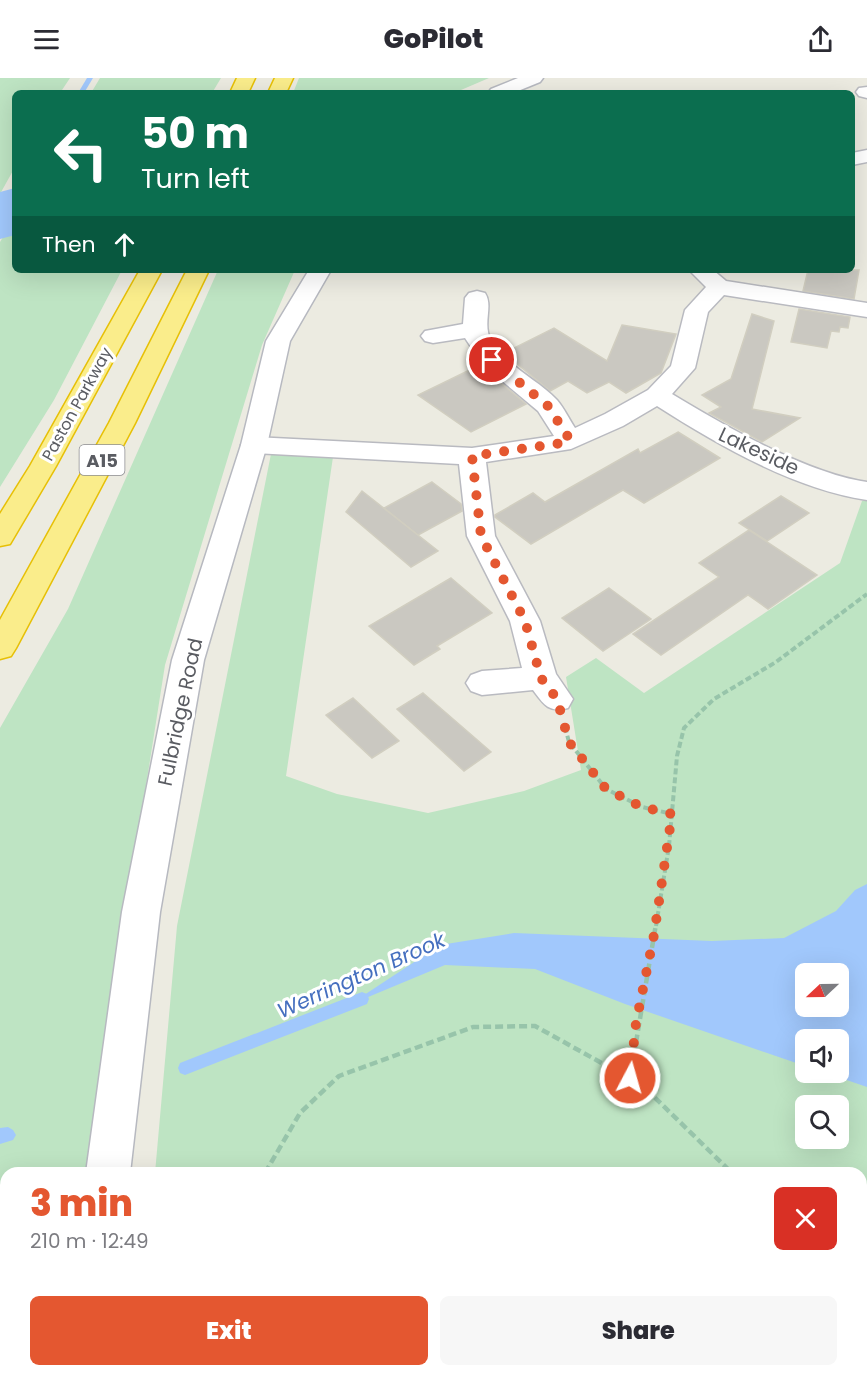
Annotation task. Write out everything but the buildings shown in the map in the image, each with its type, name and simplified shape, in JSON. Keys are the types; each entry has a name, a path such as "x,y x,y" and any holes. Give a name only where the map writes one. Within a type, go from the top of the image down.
{"highway":[{"name":"Paston Parkway","path":"0,537 43,466 149,273"},
{"name":"A15","path":"0,648 122,423 197,273"}],"street":[{"path":"504,90 534,78"},
{"name":"Fulbridge Road","path":"109,1167 141,912 188,660 254,445 278,341 318,273"},
{"path":"254,445 472,456 562,443 614,420 657,395 682,368 698,310 710,278 867,310"},
{"path":"477,298 474,329 478,339 492,360 548,406 570,440"},
{"path":"433,336 474,329"},
{"name":"Lakeside","path":"657,395 714,431 757,453 795,469 854,489 867,491"},
{"path":"472,456 481,536 525,621 549,689 482,683"}],"path":[{"path":"630,1078 636,1023 654,935 672,814 673,783 683,730 700,710 776,662 867,594"},
{"path":"549,689 569,742 606,789 642,807 672,814"},
{"path":"268,1167 300,1113 339,1076 472,1027 535,1026 643,1086 726,1167"}],"green space":[{"path":"0,78 70,78 62,90 12,90 12,172 0,194"},
{"path":"100,78 221,78 214,90 93,90"},
{"path":"299,78 489,78 461,90 294,90"},
{"path":"12,222 12,273 120,273 54,400 0,487 0,242"},
{"path":"217,273 294,273 262,345 165,665 86,1167 0,1167 0,728 68,609"},
{"path":"271,454 333,457 286,776 337,794 428,813 524,791 581,770 566,677 596,658 644,693 840,563 862,501 867,500 867,1167 156,1167 177,926"}],"water":[{"path":"867,884 867,1087 849,1081 849,1029 795,1029 795,1063 625,1004 535,969 445,965 349,1005 440,945 514,933 712,941 784,938 836,911 855,890"}],"waterway":[{"path":"83,90 90,78"},
{"path":"0,226 12,206"},
{"name":"Werrington Brook","path":"185,1068 362,999"},
{"name":"Werrington Brook","path":"0,1136 8,1135"}],"route":[{"path":"492,360 548,406 570,440 472,456 481,536 494,566 525,621 541,678 557,699 569,742 606,789 642,807 672,814 654,935 636,1023 630,1078"}]}
